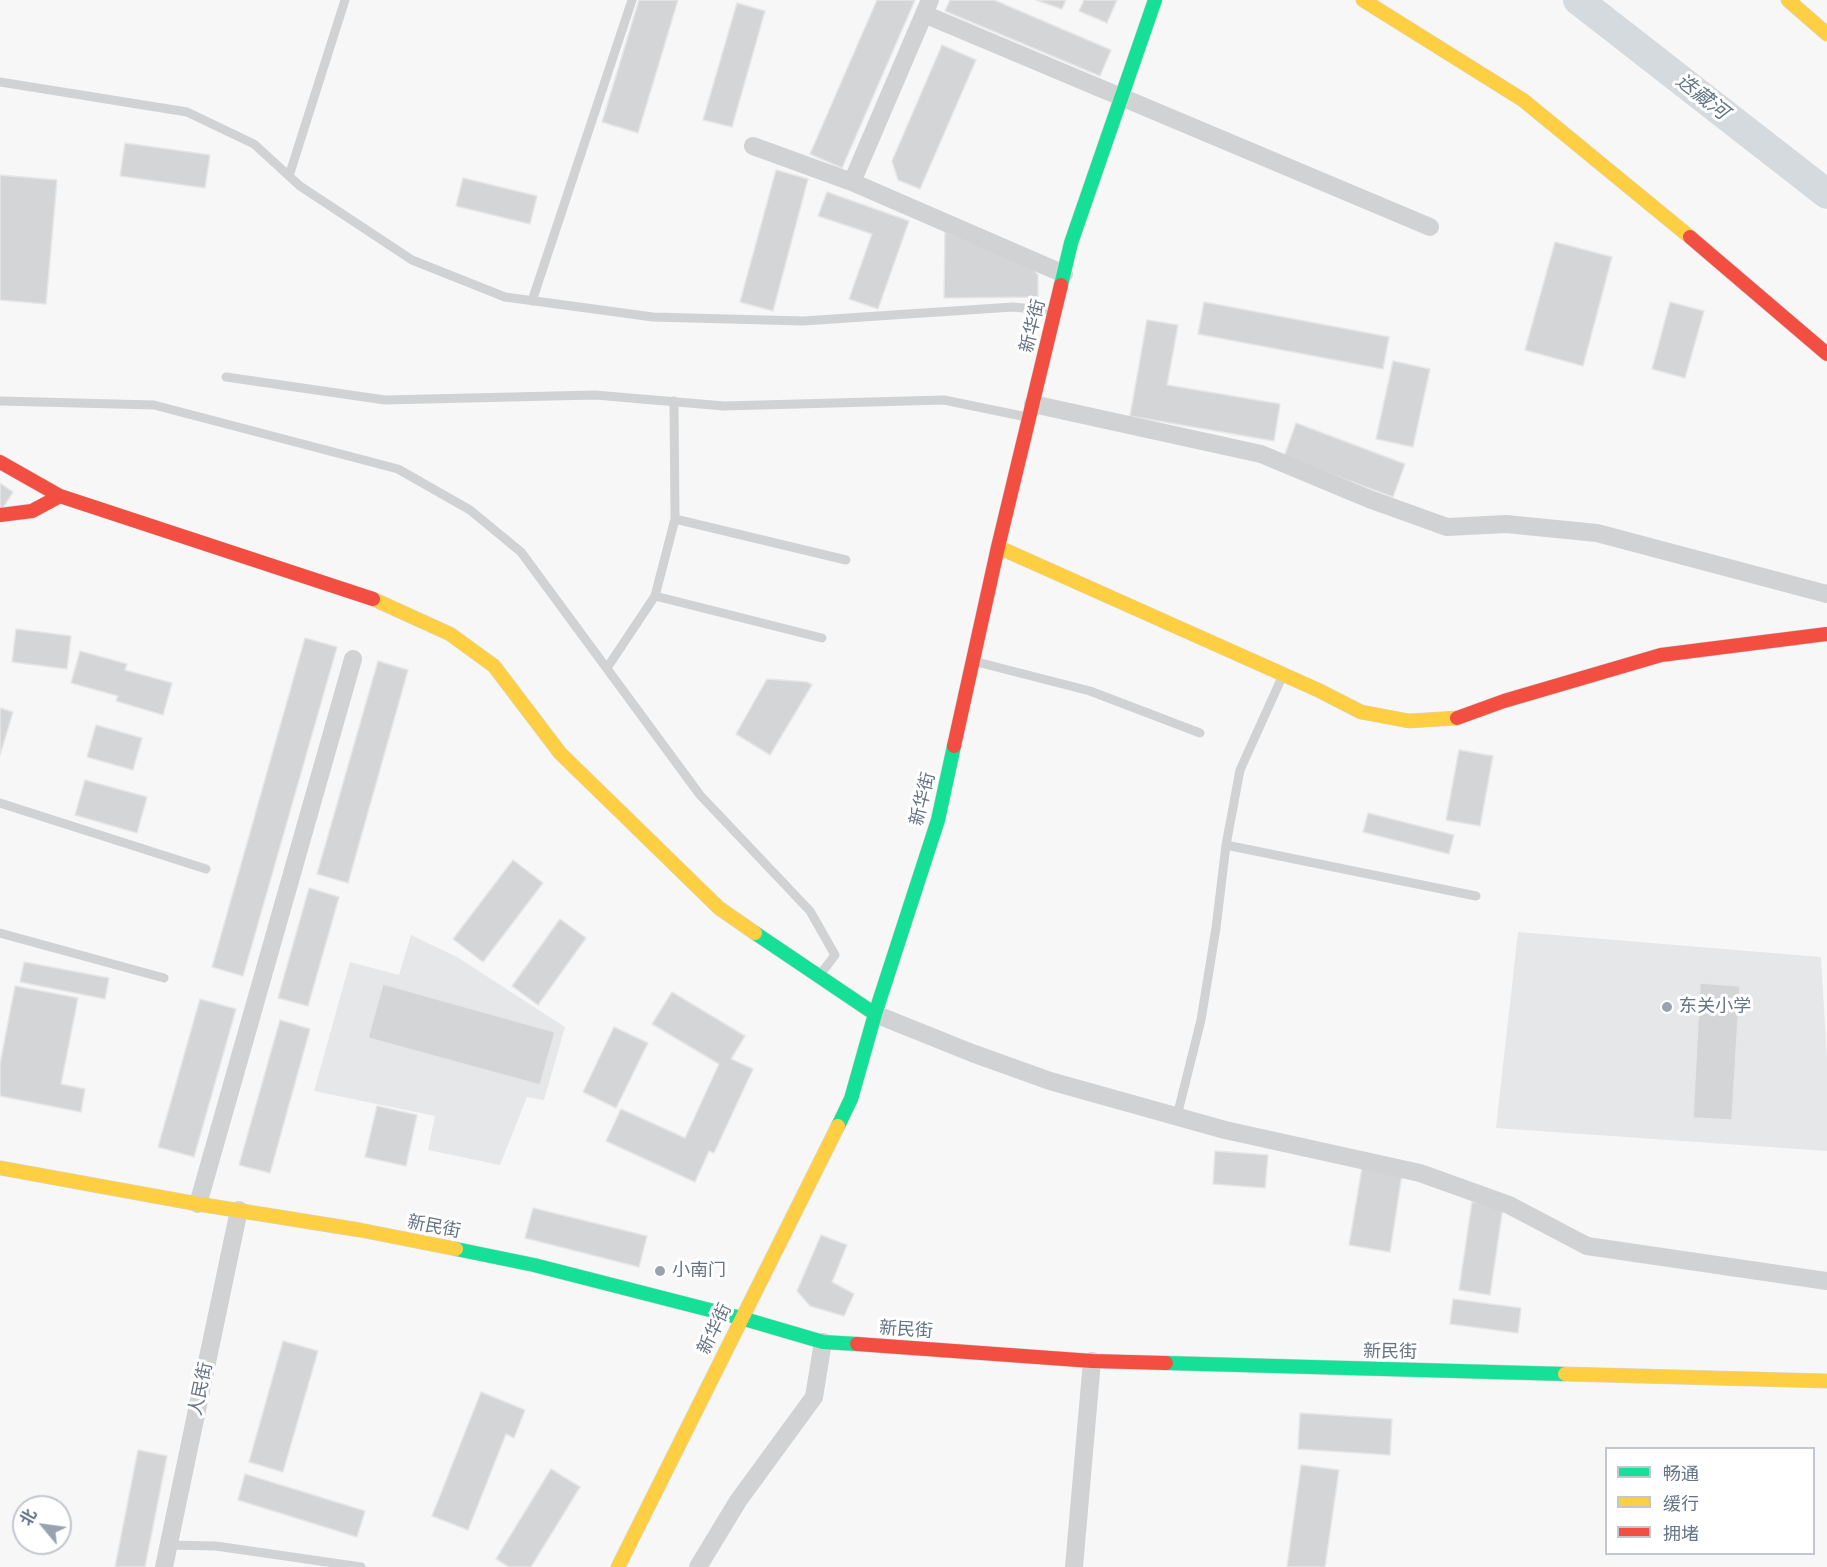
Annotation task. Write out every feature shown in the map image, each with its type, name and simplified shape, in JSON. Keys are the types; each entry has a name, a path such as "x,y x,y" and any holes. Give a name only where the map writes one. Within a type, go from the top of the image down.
{"street":[{"name":"新华街","path":"618,1567 851,1098 875,1014 938,820 998,547 1071,243 1155,0"},
{"path":"1364,0 1523,100 1715,258 1827,354"},
{"path":"1788,0 1827,34"},
{"path":"852,182 927,7 1122,97 1430,227"},
{"path":"753,146 852,182 1064,274"},
{"path":"1031,411 1261,454 1447,527 1506,524 1598,533 1827,594"},
{"path":"0,462 60,496 379,601 450,634 494,666 560,753 719,908 875,1014 1050,1081 1225,1130 1420,1173 1509,1205 1587,1246 1827,1281"},
{"path":"0,515 32,512 60,496"},
{"path":"998,547 1284,675 1361,712 1409,721 1457,718 1504,701 1661,655 1827,634"},
{"path":"198,1204 353,659"},
{"name":"新民街","path":"0,1168 198,1204 360,1230 534,1265 741,1318 823,1342 1092,1360 1827,1381"},
{"name":"人民街","path":"164,1567 239,1210"},
{"path":"698,1567 738,1501 814,1397 823,1342"},
{"path":"1074,1567 1092,1360"}],"lane":[{"path":"289,176 345,0"},
{"path":"532,301 632,0"},
{"path":"0,82 187,112 254,144 300,186 412,260 505,297 653,317 803,321 1013,307 1055,311"},
{"path":"226,377 385,400 596,395 724,406 945,400 1031,411"},
{"path":"0,401 154,405 398,469 470,510 521,552 700,795 810,911 835,955 819,976"},
{"path":"607,668 656,596 675,519 674,401"},
{"path":"675,519 846,560"},
{"path":"656,596 822,638"},
{"path":"973,662 1090,691 1200,733"},
{"path":"1177,1116 1201,1020 1216,928 1226,844 1240,770 1284,675"},
{"path":"0,803 206,869"},
{"path":"1226,844 1476,896"},
{"path":"0,933 164,978"},
{"path":"168,1545 216,1546 361,1567"}],"shaded area":[{"name":"东关小学","path":"1518,932 1821,957 1827,1058 1827,1151 1496,1128"},
{"path":"411,935 457,957 565,1027 544,1100 527,1097 500,1165 428,1150 435,1116 314,1091 350,962 399,975"}],"building":[{"path":"639,0 678,0 638,133 602,122"},
{"path":"877,0 915,0 842,168 810,154"},
{"path":"950,0 994,0 1111,50 1100,76 945,11"},
{"path":"1036,0 1066,0 1062,9"},
{"path":"1084,0 1117,0 1107,23 1079,11"},
{"path":"737,3 765,11 732,127 703,120"},
{"path":"942,45 976,60 920,189 898,180 892,161"},
{"path":"125,143 210,155 205,188 120,176"},
{"path":"776,170 808,179 773,311 740,302"},
{"path":"0,175 57,180 46,304 0,300"},
{"path":"463,178 537,196 530,224 456,206"},
{"path":"827,192 909,221 878,309 849,299 872,234 818,216"},
{"path":"945,232 1030,265 1038,275 1038,297 944,298"},
{"path":"1555,242 1612,257 1583,366 1525,350"},
{"path":"1204,302 1389,337 1383,369 1198,334"},
{"path":"1670,302 1704,311 1685,378 1652,369"},
{"path":"1147,320 1178,325 1167,385 1280,404 1274,441 1130,416"},
{"path":"1393,361 1430,369 1413,447 1376,439"},
{"path":"1296,423 1405,464 1393,497 1284,457"},
{"path":"0,483 13,492 1,511 0,510"},
{"path":"16,629 71,636 67,669 12,662"},
{"path":"305,638 337,647 243,976 212,967"},
{"path":"80,651 127,664 125,670 172,683 163,715 116,701 118,696 71,683"},
{"path":"378,661 408,670 348,883 317,874"},
{"path":"767,679 807,682 812,685 770,755 736,734"},
{"path":"0,708 13,712 0,755"},
{"path":"96,725 142,738 133,770 87,757"},
{"path":"1459,750 1493,756 1480,826 1446,820"},
{"path":"85,780 147,797 137,833 75,815"},
{"path":"1368,813 1454,835 1449,854 1363,832"},
{"path":"513,860 543,883 483,962 453,939"},
{"path":"309,888 339,897 308,1006 278,998"},
{"path":"560,919 586,938 538,1005 512,986"},
{"path":"24,962 109,978 105,999 20,982"},
{"path":"1700,983 1740,986 1732,1120 1693,1118"},
{"path":"383,984 555,1032 540,1085 368,1038"},
{"path":"15,986 78,998 61,1084 85,1089 81,1112 0,1096 0,1064"},
{"path":"672,992 745,1036 731,1059 753,1069 714,1153 709,1151 695,1182 606,1141 621,1109 685,1138 719,1064 652,1024"},
{"path":"200,999 236,1009 194,1157 158,1147"},
{"path":"280,1020 310,1029 270,1173 239,1165"},
{"path":"614,1027 648,1043 616,1108 583,1092"},
{"path":"377,1106 417,1115 406,1166 365,1157"},
{"path":"1215,1151 1268,1155 1265,1188 1213,1184"},
{"path":"1362,1168 1402,1174 1390,1252 1349,1245"},
{"path":"1472,1202 1503,1207 1490,1295 1459,1290"},
{"path":"533,1208 647,1236 639,1267 525,1238"},
{"path":"821,1235 847,1245 832,1282 854,1294 844,1316 810,1306 797,1291"},
{"path":"1453,1299 1521,1308 1518,1333 1450,1324"},
{"path":"283,1341 318,1351 283,1472 249,1462"},
{"path":"481,1392 525,1410 514,1438 506,1434 468,1530 432,1516"},
{"path":"1300,1413 1392,1419 1390,1455 1298,1449"},
{"path":"138,1450 167,1456 145,1567 115,1567"},
{"path":"1301,1465 1339,1470 1325,1567 1287,1567"},
{"path":"551,1469 580,1487 531,1567 509,1567 496,1559"},
{"path":"245,1474 365,1511 357,1537 238,1500"}],"waterway":[{"name":"迭藏河","path":"1578,0 1827,194"}],"traffic: fast":[{"path":"1061,285 1071,243 1155,0"},
{"path":"838,1126 851,1099 875,1014 938,820 954,746"},
{"path":"755,933 875,1014"},
{"path":"456,1249 534,1265 741,1318 823,1342 857,1344"},
{"path":"1166,1363 1565,1374"}],"traffic: slow":[{"path":"1363,0 1523,100 1690,237"},
{"path":"1788,0 1827,34"},
{"path":"998,547 1318,690 1361,712 1409,721 1457,718"},
{"path":"373,599 450,634 494,666 560,753 719,908 755,933"},
{"path":"618,1567 838,1126"},
{"path":"0,1168 198,1204 360,1230 456,1249"},
{"path":"1565,1374 1827,1381"}],"traffic: jam":[{"path":"1690,237 1827,354"},
{"path":"954,746 998,547 1061,285"},
{"path":"0,462 60,496 373,599"},
{"path":"0,515 32,511 60,496"},
{"path":"1457,718 1504,701 1661,655 1827,634"},
{"path":"857,1344 1092,1361 1166,1363"}],"place":[{"name":"东关小学","path":"1667,1007"},
{"name":"小南门","path":"660,1271"}]}
